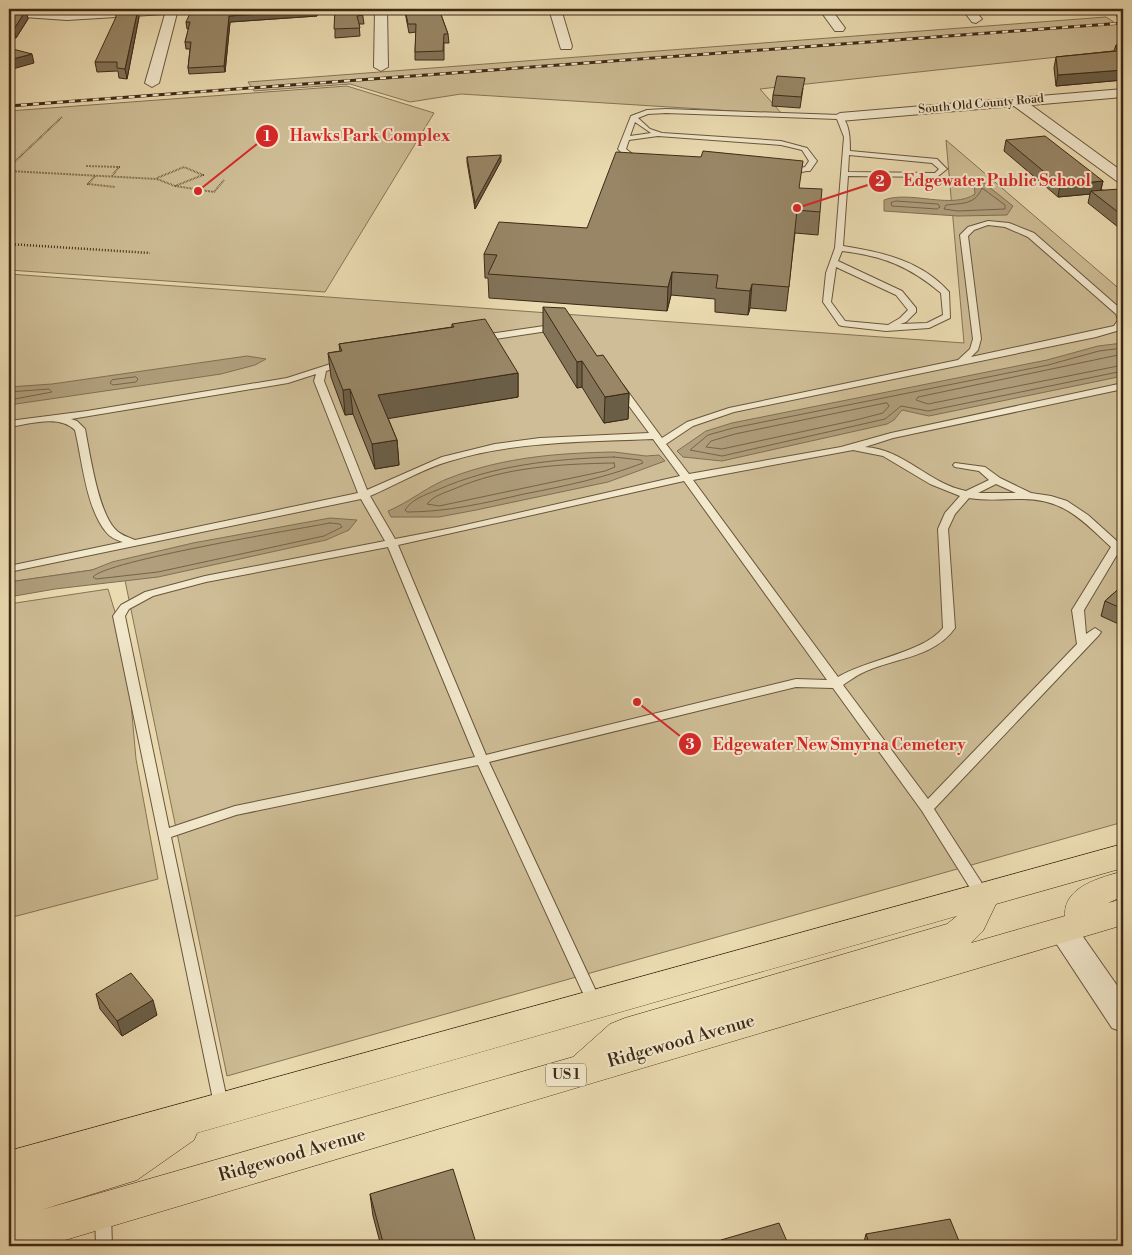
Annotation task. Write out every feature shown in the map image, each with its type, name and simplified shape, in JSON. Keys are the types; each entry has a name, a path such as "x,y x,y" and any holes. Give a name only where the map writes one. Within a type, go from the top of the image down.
{"main road":[{"path":"9,1169 1123,856"},
{"path":"1072,926 1087,899 1100,891 1123,884"},
{"path":"581,1070 609,1045 631,1032 958,934 967,929 974,920 982,895"},
{"name":"Ridgewood Avenue","path":"9,1238 1123,912"},
{"path":"9,1202 123,1168 208,1113"}],"street":[{"path":"9,12 67,16 187,9"},
{"path":"381,67 382,9"},
{"path":"555,9 566,46"},
{"path":"825,9 839,28"},
{"path":"968,9 976,19"},
{"path":"1123,9 1123,16"},
{"path":"152,83 172,10"},
{"name":"South Old County Road","path":"840,117 1123,93"},
{"path":"1016,101 1123,179"},
{"path":"1072,926 1123,1019"}],"lane":[{"path":"633,117 647,112 666,111 840,117 847,137 846,153 839,248 830,274 827,302 842,323 886,328 929,325 947,316 945,292 923,272 880,253 839,248"},
{"path":"633,117 648,130 660,135"},
{"path":"626,138 660,135 781,143 805,149 813,161 807,169 785,173 649,164 632,158 622,149 633,117"},
{"path":"843,174 880,165 934,161 943,169 937,175 880,165 846,153"},
{"path":"9,569 364,495 445,459 495,447 540,440 658,440 690,424 732,410 1096,334 1117,328 1122,320 1120,313 1109,302 1032,235 1019,227 1007,224 980,225 970,228 964,235 977,339 974,350 962,361"},
{"path":"835,262 899,293 913,310 903,320 886,328"},
{"path":"468,340 546,327 570,328"},
{"path":"9,424 99,412 296,378 320,376 352,360"},
{"path":"320,376 364,495 392,543 482,760 595,1004"},
{"path":"616,382 927,808 982,895"},
{"path":"842,450 900,434 1123,386"},
{"path":"80,429 87,418 99,412"},
{"path":"57,418 74,423 80,429 97,501 108,528 115,535 133,542"},
{"path":"208,1113 164,835 119,616 125,607 149,594 205,579 452,531 686,478 842,450 863,448 893,455 927,479 942,487 966,495 1037,498 1061,502 1077,510 1120,544 1078,610 1082,644"},
{"path":"958,465 982,468 996,480 1037,498"},
{"path":"164,835 235,811 482,760 796,683 836,684 857,671 928,646 941,638 949,628 943,529 950,513 966,495 996,480"},
{"path":"927,808 1095,632"},
{"path":"102,1211 104,1246"}],"path":[{"path":"9,169 62,117"},
{"path":"86,166 119,166 111,176"},
{"path":"156,179 184,167 203,175 175,186"},
{"path":"9,169 156,179 175,186 214,192 224,180"},
{"path":"96,176 88,184 115,187"},
{"path":"9,244 150,254"}],"shaded area":[{"path":"1106,17 1123,28 1123,50 760,89 782,114 461,94 410,102 350,84 254,91 248,82"},
{"path":"347,86 434,113 325,292 9,270 9,111"},
{"path":"946,140 1123,292 1123,822 227,1076 121,561 92,570 9,582 9,274 964,343"},
{"path":"108,589 126,648 136,759 158,879 9,918 9,604"}],"water":[{"path":"979,179 1013,206 1007,215 958,216 884,211 884,200 894,198 955,200 966,198 975,194 974,182"},
{"path":"1123,343 1123,376 929,416 902,410 894,420 887,424 722,461 683,457 677,451 706,431 732,423 1047,360 1098,346"},
{"path":"247,356 266,359 255,365 221,374 9,405 9,387 52,384"},
{"path":"614,452 646,456 659,455 665,461 608,482 439,517 391,517 388,511 444,480 472,470 532,457"},
{"path":"330,518 357,520 349,530 326,540 158,577 55,589 9,597 9,582 92,570 112,562 193,543"}],"building":[{"path":"9,9 26,10 14,29 9,29"},
{"path":"138,9 125,69 117,68 117,62 95,62 116,17 115,10"},
{"path":"192,9 317,10 229,16 224,66 188,68 191,42 185,42 190,22 186,22"},
{"path":"335,9 362,9 363,15 357,16 360,28 334,29"},
{"path":"405,9 439,9 448,34 444,34 443,51 415,52 416,24 408,24"},
{"path":"1116,45 1123,45 1123,70 1058,75 1056,57 1117,51"},
{"path":"9,48 32,54 9,60"},
{"path":"777,76 805,78 801,97 773,95"},
{"path":"1045,136 1103,181 1060,185 1006,140"},
{"path":"703,151 803,161 799,188 822,189 820,212 797,210 789,287 752,284 750,291 716,288 718,275 672,272 668,287 488,274 497,255 484,254 499,222 587,228 616,152 701,157"},
{"path":"501,155 475,203 467,157"},
{"path":"1120,189 1123,192 1123,216 1091,191"},
{"path":"543,307 565,308 597,356 603,355 629,393 605,397 582,361 577,362"},
{"path":"485,319 518,373 378,395 397,440 372,444 350,389 343,390 328,353 342,351 339,344 454,327 452,324"},
{"path":"1123,585 1123,609 1105,601"},
{"path":"131,973 153,1000 117,1021 96,994"},
{"path":"453,1169 477,1246 384,1246 370,1194"},
{"path":"950,1219 961,1246 870,1246 866,1234"},
{"path":"779,1223 789,1246 724,1246 721,1240"}],"railway":[{"path":"9,106 1123,23"}],"place":[{"name":"Hawks Park Complex","path":"198,191"},
{"name":"Edgewater Public School","path":"797,208"},
{"name":"Edgewater New Smyrna Cemetery","path":"637,702"}]}
